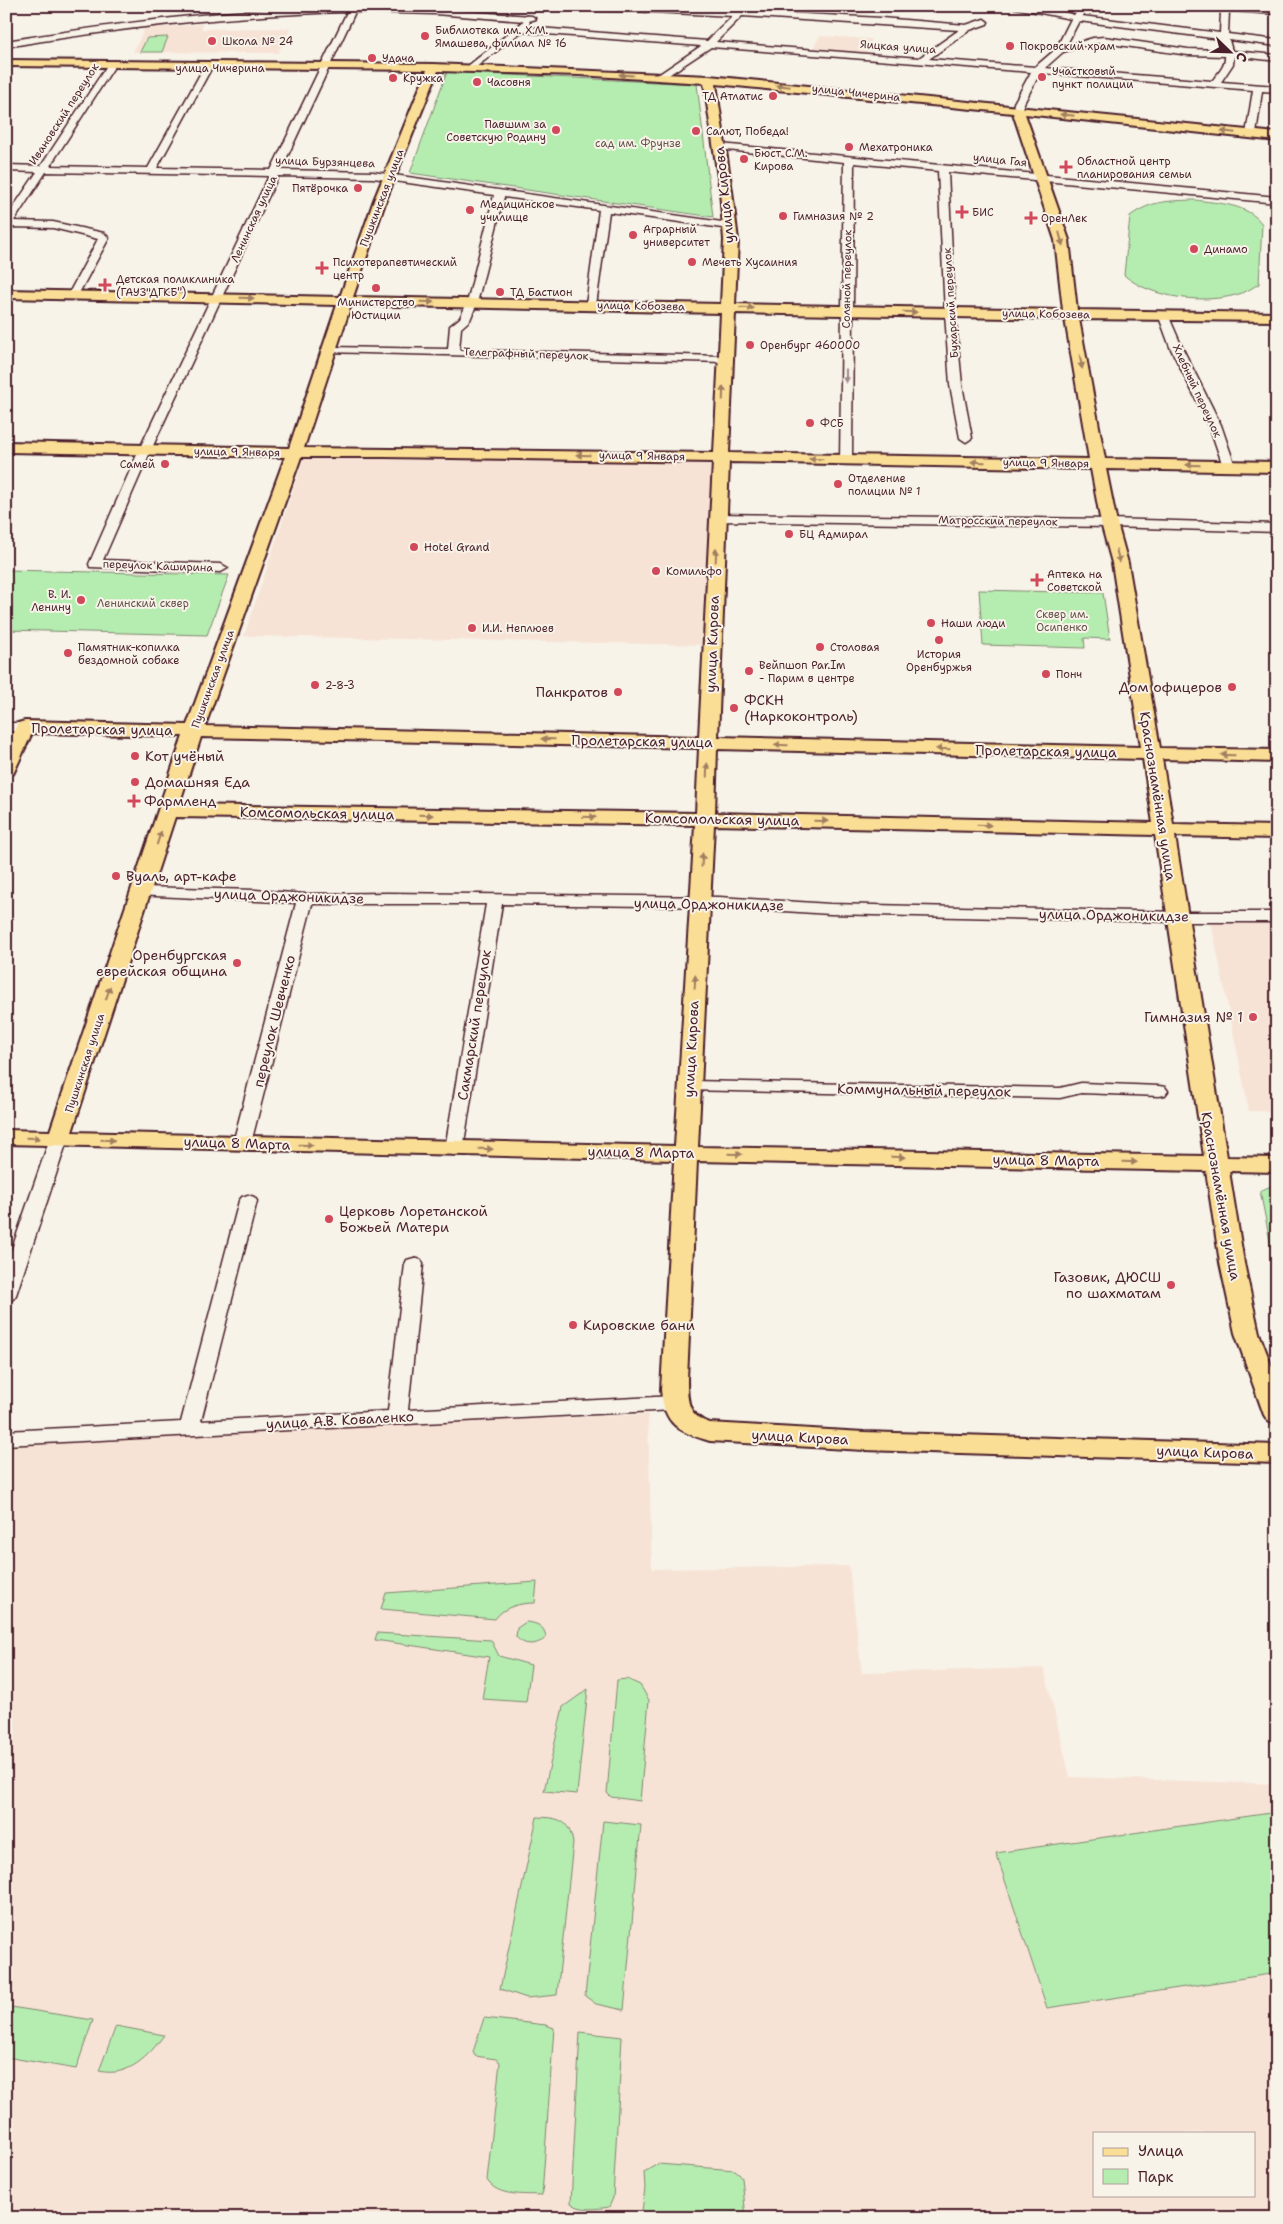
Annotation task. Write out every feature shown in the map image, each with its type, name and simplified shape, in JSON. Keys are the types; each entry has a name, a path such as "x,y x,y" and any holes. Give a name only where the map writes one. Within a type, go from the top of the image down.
{"main road":[{"name":"улица Чичерина","path":"6,65 208,68 325,67"},
{"name":"улица Чичерина","path":"6,65 434,67 661,77 1018,110 1277,137"},
{"name":"Пушкинская улица","path":"60,1138 192,738 295,452 345,300 389,176 434,67"},
{"name":"улица Кирова","path":"709,80 720,147 731,240 726,308 705,819 674,1366 674,1403 684,1422 695,1429 710,1432 864,1441 1277,1454"},
{"name":"Краснознамённая улица","path":"1018,110 1062,240 1071,314 1109,522 1120,563 1152,754 1232,1263 1246,1333 1277,1415"},
{"name":"улица Кобозева","path":"6,294 950,313 1277,317"},
{"name":"улица 9 Января","path":"6,447 1277,467"},
{"name":"Пролетарская улица","path":"17,732 192,738 708,743 1277,756"},
{"path":"6,770 17,732"},
{"name":"Комсомольская улица","path":"168,811 705,819 1277,832"},
{"name":"улица 8 Марта","path":"6,1137 454,1149 1277,1165"}],"street":[{"path":"1009,6 1050,11 1080,12 1277,43"},
{"path":"1159,6 1225,7 1277,11"},
{"path":"471,68 548,7 631,8 741,13 967,28"},
{"path":"1215,84 1229,64 1230,53 1224,36 1225,7"},
{"path":"6,44 96,30 241,14 406,8 532,19"},
{"name":"Ленинская улица","path":"95,564 145,450 352,10"},
{"path":"824,18 841,10"},
{"path":"1018,110 1019,103 1037,70 1060,50 1080,12"},
{"path":"661,77 708,45 741,13"},
{"path":"922,60 967,28 984,22"},
{"name":"Яицкая улица","path":"518,29 1277,89"},
{"path":"1060,50 1072,49 1090,40 1097,40 1188,52 1230,53 1277,58"},
{"name":"Ивановский переулок","path":"7,225 110,67"},
{"path":"152,169 208,68"},
{"path":"1251,134 1258,88"},
{"name":"улица Гая","path":"720,147 1277,200"},
{"name":"Соляной переулок","path":"846,460 849,158"},
{"name":"Бухарский переулок","path":"943,167 950,313 956,385 966,438"},
{"name":"улица Бурзянцева","path":"6,168 152,169 389,176 729,226"},
{"path":"453,352 455,342 453,334 456,326 465,320 472,303 500,193"},
{"path":"591,305 604,208"},
{"path":"7,225 53,225 100,235 104,238 73,295"},
{"name":"Хлебный переулок","path":"1164,316 1176,347 1215,425 1230,466"},
{"name":"Телеграфный переулок","path":"328,350 724,359"},
{"name":"Матросский переулок","path":"718,518 1109,522 1277,528"},
{"name":"переулок Каширина","path":"95,564 220,568"},
{"name":"улица Орджоникидзе","path":"142,892 255,895 305,899 388,898 700,902 830,909 1178,917 1277,917"},
{"name":"переулок Шевченко","path":"242,1143 305,899"},
{"name":"Сакмарский переулок","path":"454,1149 495,900"},
{"name":"Коммунальный переулок","path":"690,1086 1060,1093 1081,1088 1159,1091"},
{"name":"Пушкинская улица","path":"6,1295 60,1138"},
{"path":"189,1428 248,1201"},
{"path":"397,1416 414,1264"},
{"name":"улица А.В. Коваленко","path":"6,1438 397,1416 674,1403"}],"shaded area":[{"name":"Школа № 24","path":"202,24 202,29 291,28 278,53 133,52 145,28"},
{"path":"820,36 872,39 866,54 812,49"},
{"path":"305,454 711,460 703,645 244,636"},
{"name":"Гимназия № 1","path":"1211,922 1277,923 1277,1112 1249,1111"},
{"path":"648,1414 652,1569 849,1566 862,1673 1044,1668 1070,1777 1277,1784 1277,2218 6,2218 6,1441"}],"green space":[{"path":"168,37 162,52 140,52 147,38"},
{"name":"сад им. Фрунзе","path":"447,72 697,84 713,217 410,173"},
{"name":"Динамо","path":"1195,200 1241,208 1256,217 1262,224 1259,284 1244,292 1228,297 1213,299 1180,298 1149,290 1124,275 1130,216 1153,204"},
{"name":"Ленинский сквер","path":"6,570 229,575 207,635 6,630"},
{"name":"Сквер им. Осипенко","path":"979,590 1103,593 1110,639 1084,638 1085,648 983,645"},
{"path":"1277,1185 1277,1251 1272,1251 1260,1191"},
{"path":"537,1582 535,1603 508,1608 495,1619 381,1609 386,1593"},
{"path":"526,1622 540,1626 546,1638 539,1642 527,1644 516,1637 517,1628"},
{"path":"377,1633 491,1640 499,1656 531,1665 526,1702 482,1699 489,1657 375,1640"},
{"path":"627,1679 640,1685 649,1700 640,1801 611,1797 607,1793 617,1680"},
{"path":"588,1689 577,1794 544,1791 563,1707"},
{"path":"1277,1812 1277,1973 1047,2008 996,1853"},
{"path":"537,1817 562,1821 569,1829 573,1843 557,1995 527,1998 500,1989"},
{"path":"603,1821 641,1825 624,2010 596,2004 585,1996"},
{"path":"11,2007 93,2020 76,2069 6,2057 6,2018"},
{"path":"484,2018 546,2025 554,2028 542,2195 504,2192 491,2185 487,2180 500,2062 496,2059 475,2056 473,2052"},
{"path":"116,2026 164,2035 137,2064 119,2071 99,2071"},
{"path":"580,2032 622,2037 613,2198 609,2207 604,2208 584,2208 571,2203"},
{"path":"658,2164 735,2170 742,2178 746,2218 651,2218 642,2211 645,2188 644,2172"}],"place":[{"name":"Библиотека им. Х.М. Ямашева, филиал № 16","path":"425,36"},
{"name":"Школа № 24","path":"212,41"},
{"name":"Покровский храм","path":"1010,46"},
{"name":"Удача","path":"372,58"},
{"name":"Участковый пункт полиции","path":"1042,77"},
{"name":"Кружка","path":"393,78"},
{"name":"Часовня","path":"477,82"},
{"name":"ТД Атлатис","path":"773,96"},
{"name":"Павшим за Советскую Родину","path":"556,130"},
{"name":"Салют, Победа!","path":"696,131"},
{"name":"Мехатроника","path":"849,147"},
{"name":"Бюст С.М. Кирова","path":"744,159"},
{"name":"Областной центр планирования семьи","path":"1066,167"},
{"name":"Пятёрочка","path":"358,188"},
{"name":"Медицинское училище","path":"470,210"},
{"name":"БИС","path":"962,212"},
{"name":"Гимназия № 2","path":"783,216"},
{"name":"ОренЛек","path":"1031,218"},
{"name":"Аграрный университет","path":"633,235"},
{"name":"Динамо","path":"1194,249"},
{"name":"Мечеть Хусаиния","path":"692,262"},
{"name":"Психотерапевтический центр","path":"322,268"},
{"name":"Детская поликлиника (ГАУЗ\"ДГКБ\")","path":"105,285"},
{"name":"Министерство Юстиции","path":"376,288"},
{"name":"ТД Бастион","path":"500,292"},
{"name":"Оренбург 460000","path":"750,345"},
{"name":"ФСБ","path":"810,423"},
{"name":"Самей","path":"165,464"},
{"name":"Отделение полиции № 1","path":"838,484"},
{"name":"БЦ Адмирал","path":"789,534"},
{"name":"Hotel Grand","path":"414,547"},
{"name":"Комильфо","path":"656,571"},
{"name":"Аптека на Советской","path":"1037,580"},
{"name":"В. И. Ленину","path":"81,600"},
{"name":"Наши люди","path":"931,623"},
{"name":"И.И. Неплюев","path":"472,628"},
{"name":"История Оренбуржья","path":"939,640"},
{"name":"Столовая","path":"820,647"},
{"name":"Памятник-копилка бездомной собаке","path":"68,653"},
{"name":"Вейпшоп Par.Im - Парим в центре","path":"749,671"},
{"name":"Понч","path":"1046,674"},
{"name":"2-8-3","path":"315,685"},
{"name":"Дом офицеров","path":"1232,687"},
{"name":"Панкратов","path":"618,692"},
{"name":"ФСКН (Наркоконтроль)","path":"734,708"},
{"name":"Кот учёный","path":"135,756"},
{"name":"Домашняя Еда","path":"135,782"},
{"name":"Фармленд","path":"134,801"},
{"name":"Вуаль, арт-кафе","path":"116,876"},
{"name":"Оренбургская еврейская община","path":"237,963"},
{"name":"Гимназия № 1","path":"1253,1017"},
{"name":"Церковь Лоретанской Божьей Матери","path":"329,1219"},
{"name":"Газовик, ДЮСШ по шахматам","path":"1171,1285"},
{"name":"Кировские бани","path":"573,1325"}]}
